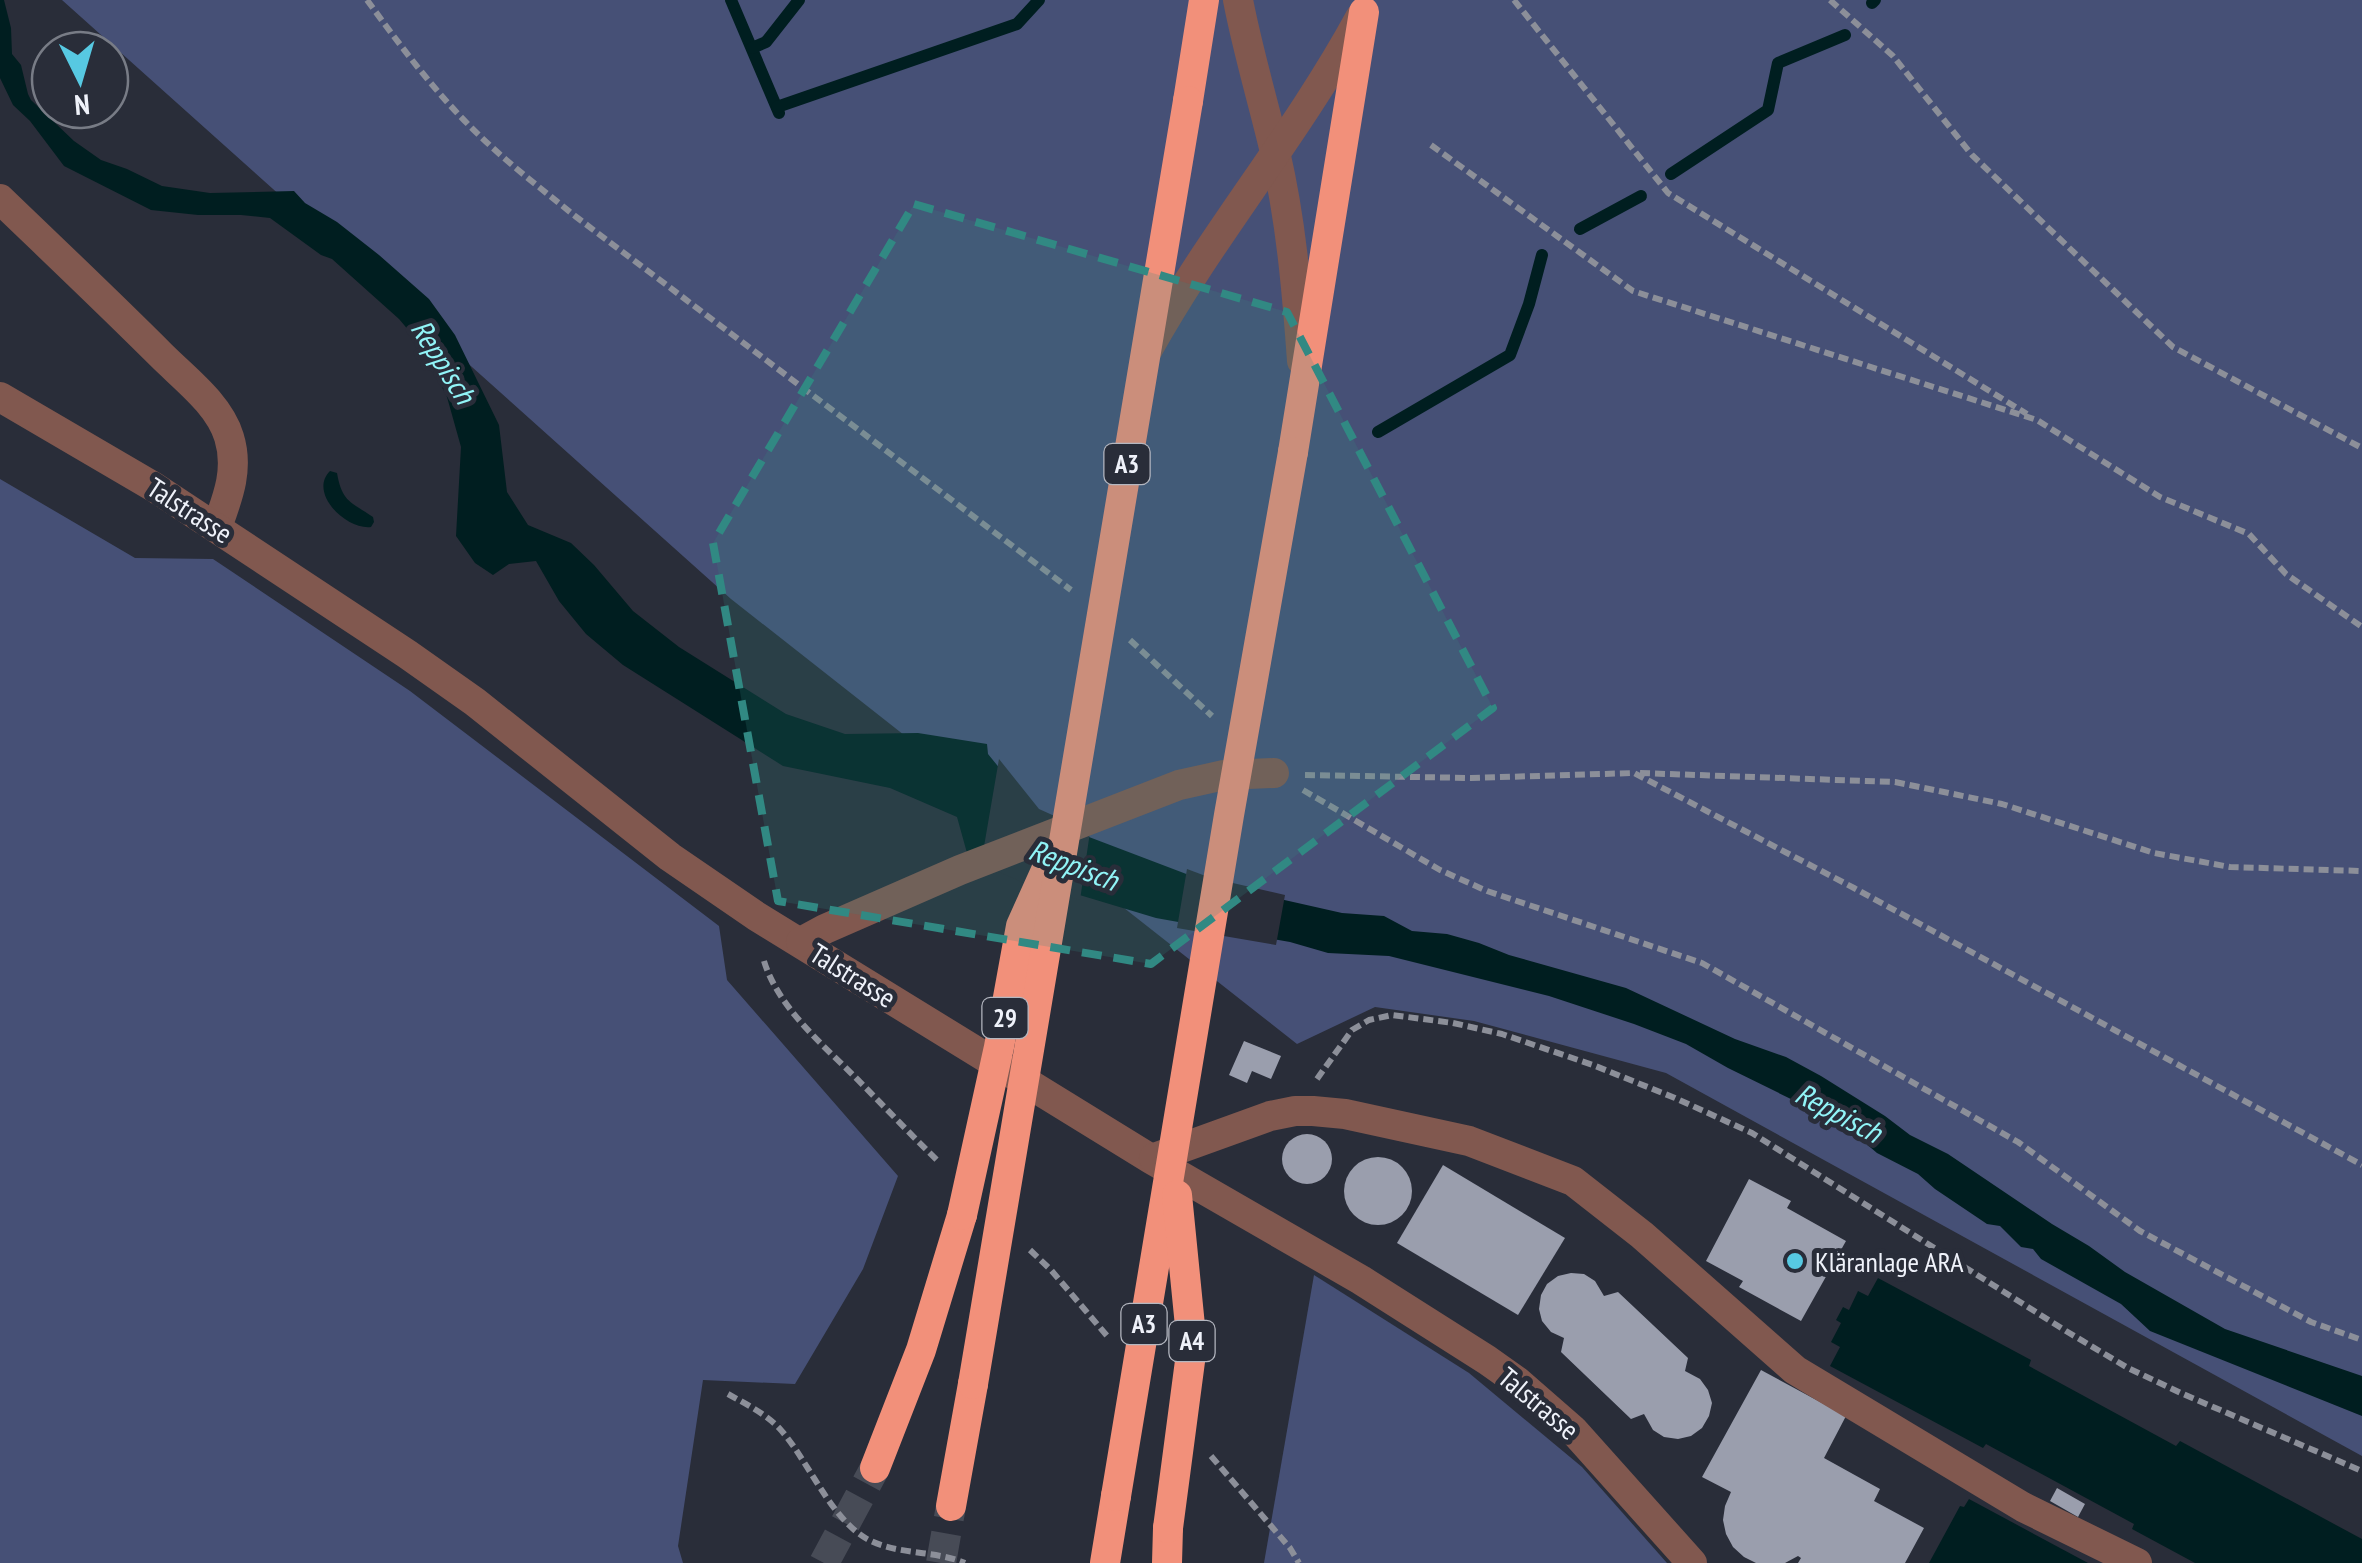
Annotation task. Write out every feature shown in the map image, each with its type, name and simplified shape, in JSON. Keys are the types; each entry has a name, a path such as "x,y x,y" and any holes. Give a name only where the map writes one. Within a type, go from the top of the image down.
{"highway":[{"name":"A3","path":"951,1506 1074,825 1204,0"},
{"name":"A3","path":"1105,1563 1162,1156 1304,382 1364,12"},
{"name":"29","path":"875,1468 921,1350 962,1215 980,1142 1020,926 1074,825"},
{"name":"A4","path":"1162,1156 1192,1346 1168,1528 1167,1563"}],"street":[{"path":"1238,0 1275,153 1295,273 1304,382"},
{"path":"1146,352 1179,293 1332,69 1364,12"},
{"path":"0,199 214,408 230,442 233,476 217,526"},
{"name":"Talstrasse","path":"0,397 217,526 442,678 670,856 756,916 1162,1156 1410,1309 1518,1382 1584,1442 1692,1563"},
{"path":"800,942 960,870 1204,778 1274,773"},
{"path":"1162,1156 1270,1116 1295,1111 1345,1114 1469,1141 1573,1180 1642,1235 1795,1370 2023,1508 2137,1563"}],"path":[{"path":"366,0 412,62 453,108 532,181 1083,600"},
{"path":"1514,0 1668,193 2160,497 2249,534 2286,574 2362,628"},
{"path":"1830,0 1893,56 1972,154 2173,348 2362,448"},
{"path":"1431,144 1633,291 2037,420"},
{"path":"1123,634 1224,727"},
{"path":"1274,773 1385,778 1634,773 1895,782 2002,804 2154,853 2230,866 2362,871"},
{"path":"1274,773 1410,853 1487,891 1702,964 2018,1142 2140,1232 2311,1322 2362,1340"},
{"path":"1634,773 1854,888 2362,1165"},
{"path":"1295,1111 1352,1030 1379,1017 1402,1015 1453,1023 1544,1047 1640,1083 1752,1133 2128,1368 2362,1471"},
{"path":"728,1394 779,1428 845,1521 867,1539 965,1563"}],"highlighted area":[{"path":"914,204 1287,312 1493,708 1151,964 778,901 713,543"}],"shaded area":[{"path":"62,0 2362,0 2362,1456 1666,1073 1474,1021 1375,1007 1297,1044 731,599 130,61 130,30 96,30"},
{"path":"0,479 135,558 213,559 410,691 719,926 727,980 898,1176 863,1269 795,1384 703,1380 678,1546 683,1563 0,1563"},
{"path":"1314,1275 1469,1373 1582,1467 1667,1563 1264,1563"}],"water":[{"path":"0,0 4,0 12,54 21,65 30,98 30,121 13,105 0,78"},
{"name":"Reppisch","path":"37,130 62,130 101,160 162,186 210,193 294,191 305,203 337,222 429,299 455,335 499,425 507,492 528,525 571,543 633,611 679,647 786,714 845,734 918,733 987,744 988,754 1036,813 1089,837 1210,883 1342,913 1384,916 1412,931 1447,934 1626,988 1735,1039 1786,1057 1910,1135 1948,1154 2125,1272 2225,1329 2362,1376 2362,1416 2150,1331 2121,1304 2041,1259 2033,1249 2021,1247 2000,1226 1987,1224 1857,1136 1686,1044 1549,996 1389,956 1328,953 1290,942 1156,918 1033,881 967,853 957,817 890,788 783,766 623,665 586,634 559,601 536,561 509,564 493,575 475,563 456,536 461,447 447,397 421,345 399,319 332,259 270,218 151,210 64,166"},
{"path":"330,471 337,473 349,500 373,517 371,527 351,523 333,508 324,489"},
{"path":"1878,1278 2031,1360 2029,1366 2176,1446 2180,1441 2362,1539 2362,1563 2195,1563 2132,1529 2134,1524 1986,1444 1983,1448 1830,1366 1840,1347 1831,1342 1841,1323 1836,1320 1843,1307 1849,1310 1858,1291 1868,1296"},
{"path":"1969,1499 2088,1563 1929,1563 1960,1506 1964,1507"}],"pier":[{"path":"999,759 1039,809 1090,832 1080,900 1031,886 981,864"},
{"path":"1187,869 1285,895 1276,945 1177,928"}],"building":[{"path":"1244,1041 1281,1056 1271,1079 1252,1071 1247,1083 1229,1075"},
{"path":"1307,1134 1325,1141 1332,1159 1325,1177 1307,1184 1289,1177 1282,1159 1289,1141"},
{"path":"1378,1157 1402,1167 1412,1191 1402,1215 1378,1225 1354,1215 1344,1191 1354,1167"},
{"path":"1443,1165 1565,1238 1518,1315 1397,1243"},
{"name":"Kläranlage ARA","path":"1749,1179 1791,1201 1787,1208 1846,1241 1801,1321 1739,1287 1743,1281 1706,1261"},
{"path":"1571,1273 1584,1274 1595,1281 1604,1296 1618,1292 1688,1358 1685,1371 1700,1379 1712,1403 1702,1428 1691,1436 1664,1437 1653,1430 1644,1414 1631,1419 1561,1352 1564,1338 1551,1332 1539,1309 1547,1284"},
{"path":"1761,1370 1846,1416 1824,1458 1880,1489 1874,1501 1924,1528 1905,1563 1798,1563 1798,1556 1785,1563 1756,1563 1733,1547 1723,1520 1731,1492 1702,1477"},
{"path":"2057,1488 2085,1504 2078,1517 2050,1501"}],"waterway":[{"path":"731,0 779,113"},
{"path":"752,48 766,42 799,0"},
{"path":"777,107 1017,24 1039,0"},
{"path":"1872,3 1875,0"},
{"path":"1671,174 1768,110 1778,63 1845,35"},
{"path":"1580,229 1641,196"},
{"path":"1378,432 1510,355 1542,255"}],"tunnel":[{"path":"824,1563 875,1468"},
{"path":"941,1563 951,1506"}],"place":[{"name":"Kläranlage ARA","path":"1795,1261"}]}
